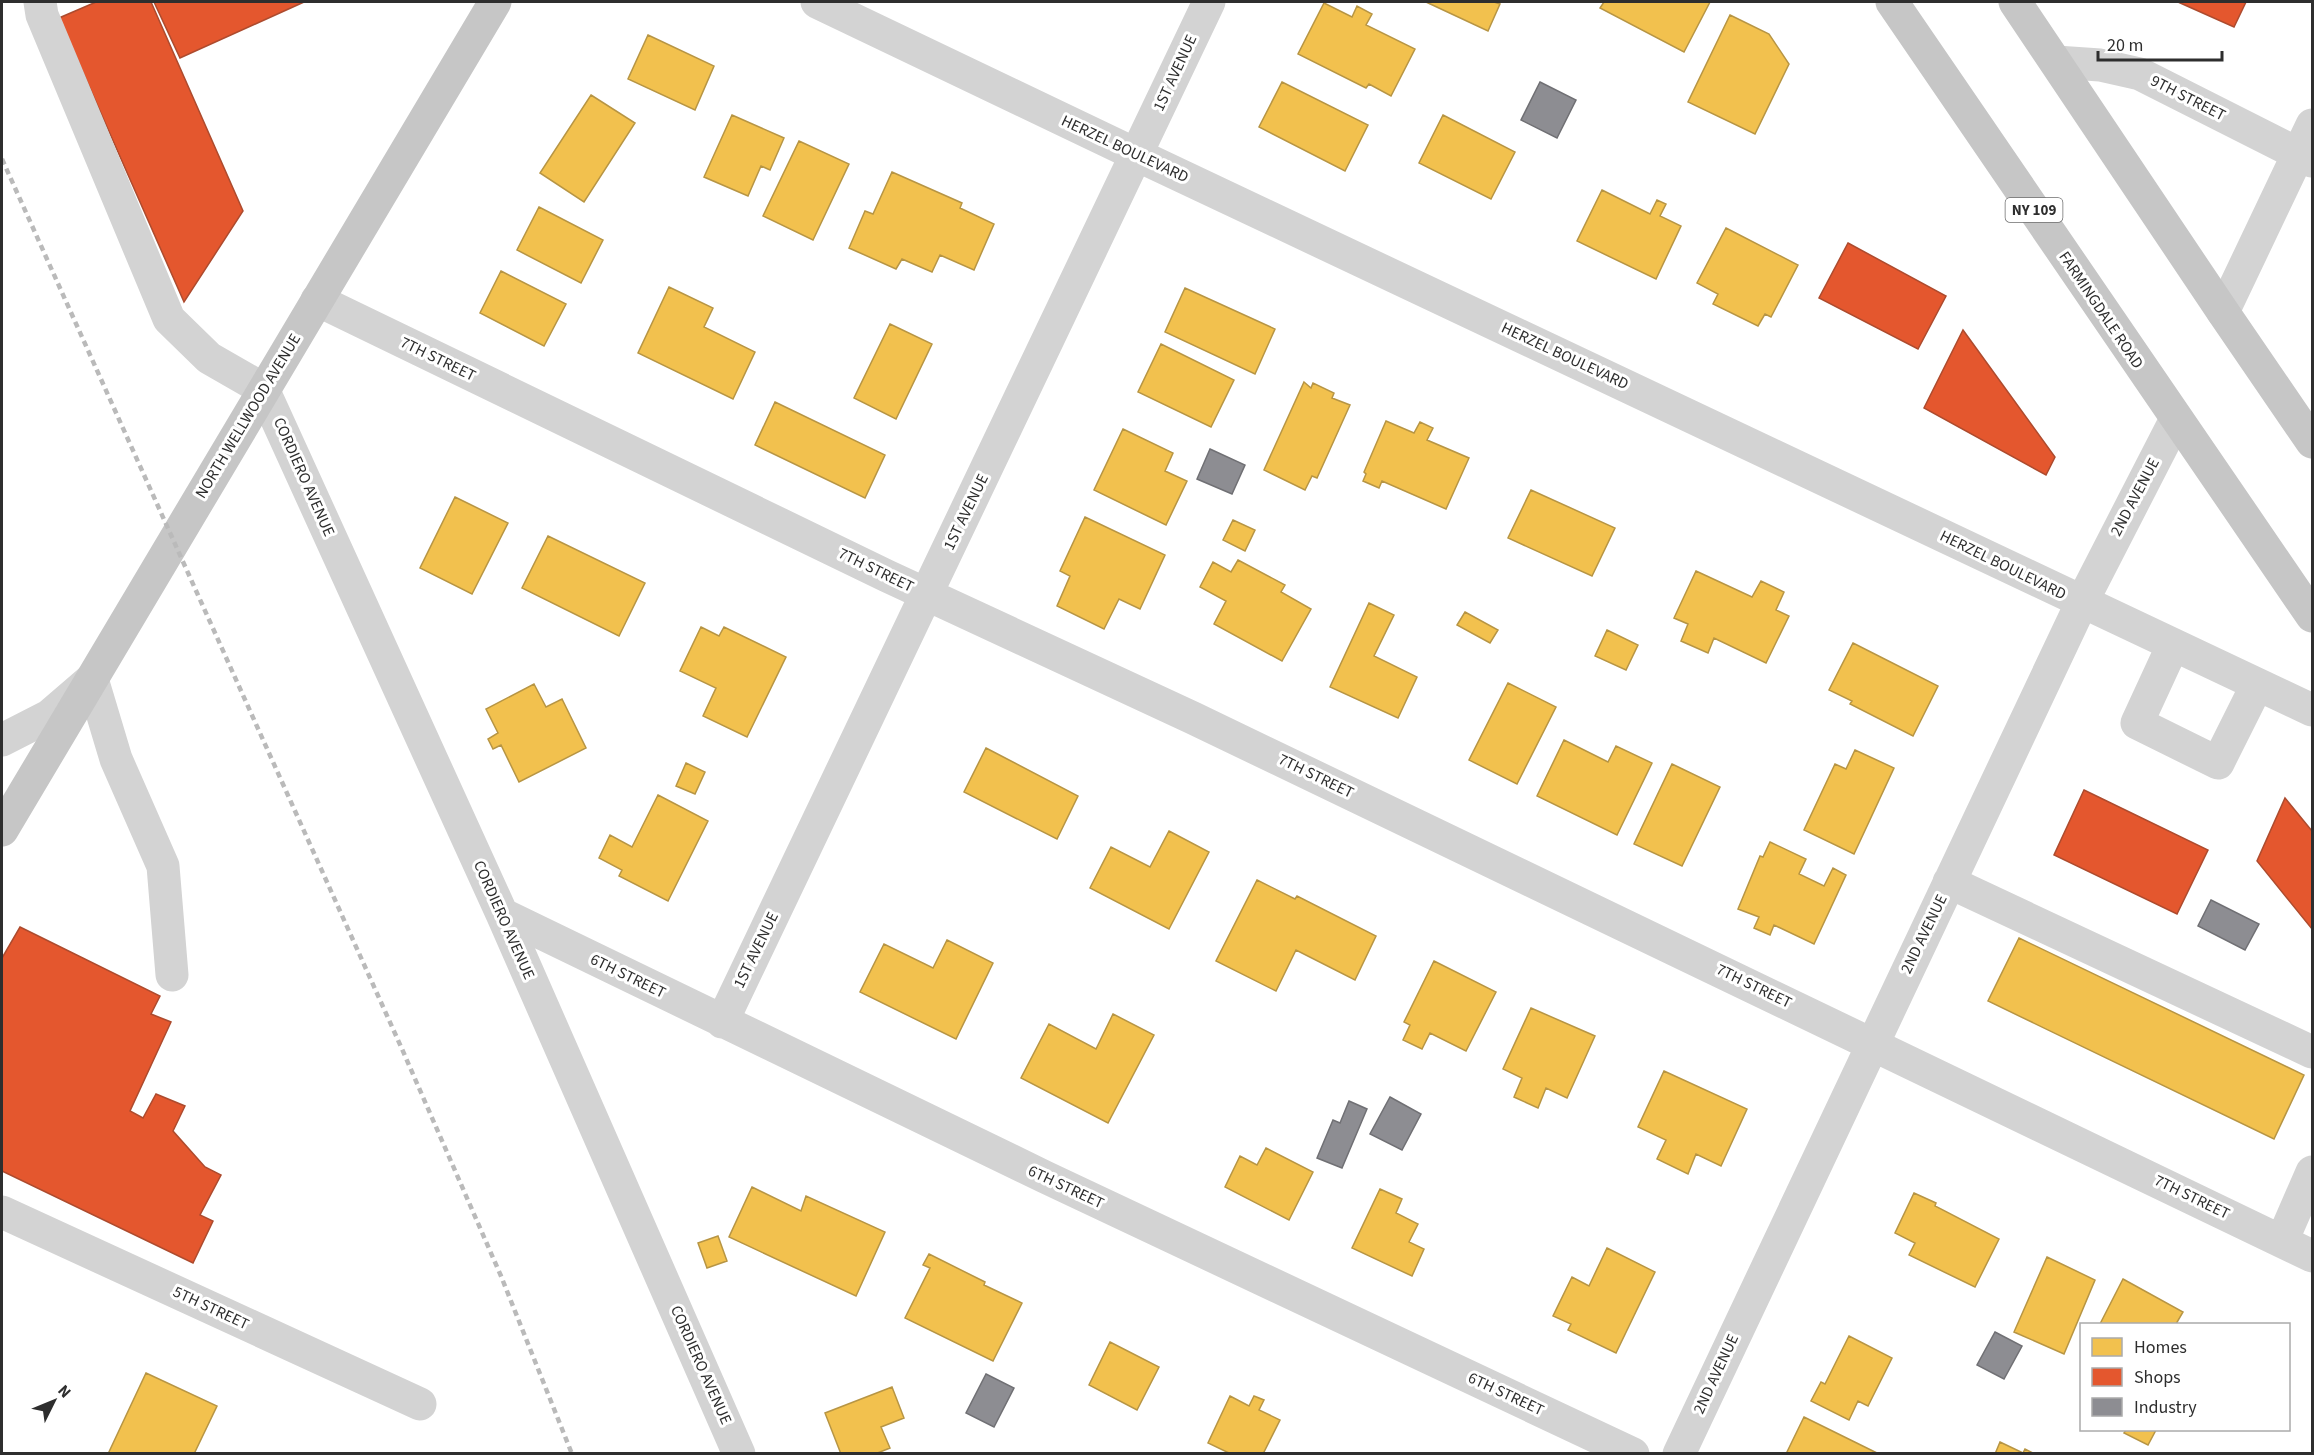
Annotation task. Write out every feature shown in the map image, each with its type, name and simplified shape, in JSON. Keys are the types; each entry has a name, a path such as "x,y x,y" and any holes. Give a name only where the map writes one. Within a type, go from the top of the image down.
{"main road":[{"name":"NORTH WELLWOOD AVENUE","path":"2,831 495,2"},
{"name":"FARMINGDALE ROAD","path":"1892,2 2313,616"},
{"path":"2015,2 2313,442"}],"street":[{"path":"40,2 42,15 169,319 208,358 263,389"},
{"name":"HERZEL BOULEVARD","path":"817,2 2313,710"},
{"name":"1ST AVENUE","path":"722,1022 1209,2"},
{"name":"9TH STREET","path":"2056,62 2100,65 2140,74 2306,158"},
{"path":"2223,312 2306,158 2313,125"},
{"name":"7TH STREET","path":"317,300 926,595 1193,718 1872,1042 2313,1256"},
{"name":"CORDIERO AVENUE","path":"263,389 501,914 739,1454"},
{"name":"2ND AVENUE","path":"1679,1454 2082,602 2176,419"},
{"path":"2173,645 2136,723 2218,763 2257,685"},
{"path":"2,740 49,716 92,679 116,759 163,866 172,975"},
{"path":"1949,882 2313,1052"},
{"name":"6TH STREET","path":"501,914 1045,1177 1633,1454"},
{"path":"2282,1241 2313,1173"},
{"name":"5TH STREET","path":"2,1212 420,1404"}],"building: Homes":[{"path":"1426,2 1494,2 1500,4 1488,31"},
{"path":"1604,2 1710,2 1684,52 1600,8"},
{"path":"1324,3 1352,17 1357,6 1372,14 1366,25 1415,49 1391,96 1369,84 1366,88 1298,54"},
{"path":"1730,15 1769,34 1789,64 1755,134 1688,102"},
{"path":"648,35 714,66 695,110 628,79"},
{"path":"1282,82 1368,125 1345,171 1259,127"},
{"path":"591,95 635,123 584,202 540,173"},
{"path":"732,115 784,138 770,170 761,166 748,196 704,177"},
{"path":"1443,115 1515,152 1491,199 1419,163"},
{"path":"799,141 849,164 813,240 763,216"},
{"path":"892,172 962,203 960,208 994,224 974,270 940,255 932,272 902,259 896,269 849,248 865,211 873,214"},
{"path":"1602,190 1650,214 1657,200 1666,204 1660,216 1681,226 1656,279 1577,241"},
{"path":"539,207 603,240 581,283 517,250"},
{"path":"1726,228 1798,265 1771,317 1765,314 1758,326 1713,304 1718,294 1697,283"},
{"path":"501,271 566,304 544,346 480,313"},
{"path":"669,287 713,308 704,327 755,352 733,399 638,353"},
{"path":"1185,288 1275,329 1255,374 1165,332"},
{"path":"890,324 932,344 896,419 854,398"},
{"path":"1161,344 1234,380 1211,427 1138,392"},
{"path":"1304,382 1311,388 1313,383 1334,393 1332,398 1350,405 1317,478 1312,476 1305,490 1264,470"},
{"path":"775,402 885,455 865,498 755,445"},
{"path":"1386,421 1414,433 1420,422 1433,428 1427,440 1469,458 1446,509 1382,481 1379,488 1363,481 1366,474 1364,472"},
{"path":"1123,429 1173,453 1165,471 1187,481 1166,525 1094,490"},
{"path":"1531,490 1615,528 1592,576 1508,538"},
{"path":"455,497 508,523 472,594 420,568"},
{"path":"1085,517 1165,555 1140,609 1119,599 1104,629 1057,606 1070,576 1060,571"},
{"path":"1233,520 1255,530 1245,551 1223,540"},
{"path":"548,536 645,583 619,636 522,588"},
{"path":"1238,560 1285,585 1281,592 1311,609 1282,661 1214,624 1226,601 1200,587 1213,562 1231,572"},
{"path":"1696,571 1752,597 1761,581 1784,592 1776,610 1789,616 1766,663 1714,638 1708,653 1681,641 1688,624 1674,618"},
{"path":"1369,603 1394,615 1374,656 1417,677 1398,718 1330,687"},
{"path":"1465,612 1498,630 1490,643 1457,625"},
{"path":"701,627 719,636 724,627 786,657 747,737 703,716 716,688 680,671"},
{"path":"1607,630 1638,645 1626,670 1595,656"},
{"path":"1853,643 1938,686 1913,736 1850,704 1852,701 1829,690"},
{"path":"1508,683 1556,707 1517,784 1469,760"},
{"path":"534,684 546,707 562,699 586,748 519,782 501,745 493,749 488,739 498,733 486,709"},
{"path":"1564,740 1608,762 1616,746 1652,763 1617,835 1537,796"},
{"path":"986,748 1078,796 1057,839 964,792"},
{"path":"1855,750 1894,768 1854,854 1804,830 1835,764 1846,769"},
{"path":"686,763 705,772 695,794 676,786"},
{"path":"1672,764 1720,787 1682,866 1634,844"},
{"path":"658,795 708,821 668,901 619,876 622,870 599,858 610,835 632,847"},
{"path":"1169,831 1209,852 1169,929 1090,888 1111,847 1150,867"},
{"path":"1770,842 1806,859 1799,874 1824,886 1833,868 1846,875 1814,944 1774,925 1770,935 1754,928 1759,917 1738,909 1760,856 1763,857"},
{"path":"1257,880 1295,899 1297,896 1376,936 1355,980 1296,950 1276,991 1216,961"},
{"path":"2019,938 2304,1075 2274,1139 1988,1001"},
{"path":"947,940 993,963 956,1039 860,992 884,944 933,968"},
{"path":"1434,961 1496,992 1466,1051 1430,1033 1422,1049 1403,1040 1410,1025 1404,1022"},
{"path":"1531,1008 1595,1036 1567,1098 1546,1088 1538,1108 1514,1097 1522,1078 1503,1069"},
{"path":"1113,1014 1154,1035 1108,1123 1021,1078 1049,1024 1096,1049"},
{"path":"1664,1071 1747,1109 1721,1166 1696,1154 1688,1174 1657,1159 1666,1140 1638,1127"},
{"path":"1266,1148 1313,1172 1289,1220 1225,1187 1240,1156 1257,1165"},
{"path":"752,1187 801,1211 806,1196 885,1232 856,1296 729,1237"},
{"path":"1380,1189 1402,1199 1396,1213 1418,1224 1409,1242 1424,1249 1412,1276 1352,1248"},
{"path":"1914,1193 1999,1239 1975,1287 1909,1255 1915,1243 1895,1233"},
{"path":"718,1236 727,1261 707,1268 698,1243"},
{"path":"1607,1248 1655,1272 1616,1353 1568,1330 1571,1324 1553,1316 1572,1277 1589,1286"},
{"path":"929,1254 1022,1303 993,1361 905,1318 930,1268 923,1265"},
{"path":"2047,1257 2095,1280 2064,1354 2014,1332"},
{"path":"2123,1279 2183,1312 2177,1323 2101,1323"},
{"path":"1849,1336 1892,1358 1868,1406 1858,1401 1849,1420 1811,1401 1821,1382 1825,1384"},
{"path":"1110,1342 1159,1367 1137,1410 1089,1385"},
{"path":"146,1373 217,1406 194,1454 108,1454"},
{"path":"892,1387 904,1418 881,1427 890,1448 875,1454 841,1454 825,1413"},
{"path":"1230,1396 1249,1406 1254,1396 1264,1400 1259,1410 1280,1420 1263,1454 1231,1454 1208,1443"},
{"path":"1804,1417 1879,1454 1786,1454"},
{"path":"2125,1431 2155,1431 2148,1445 2124,1433"},
{"path":"2000,1442 2023,1453 2025,1449 2035,1454 1995,1454"}],"building: Shops":[{"path":"96,2 151,2 243,211 184,302 59,18"},
{"path":"154,2 304,2 180,58"},
{"path":"2178,2 2246,2 2234,27"},
{"path":"1848,243 1946,296 1918,349 1819,298"},
{"path":"1963,330 2055,457 2046,475 1924,408"},
{"path":"2084,790 2208,850 2177,914 2054,855"},
{"path":"2285,798 2312,831 2312,929 2257,861"},
{"path":"20,927 160,996 151,1014 171,1022 130,1111 143,1118 156,1094 185,1106 173,1131 205,1167 221,1175 200,1215 213,1221 193,1263 2,1171 2,958"}],"building: Industry":[{"path":"1540,82 1576,100 1557,138 1521,120"},
{"path":"1210,449 1245,465 1232,494 1197,479"},
{"path":"2211,900 2259,924 2245,950 2198,926"},
{"path":"1390,1097 1421,1114 1402,1150 1370,1134"},
{"path":"1349,1101 1367,1109 1342,1168 1317,1158 1333,1120 1340,1123"},
{"path":"1995,1332 2022,1346 2004,1379 1977,1365"},
{"path":"986,1374 1014,1388 994,1427 966,1413"}],"railway":[{"path":"2,159 402,1049 501,1276 572,1454"}]}
